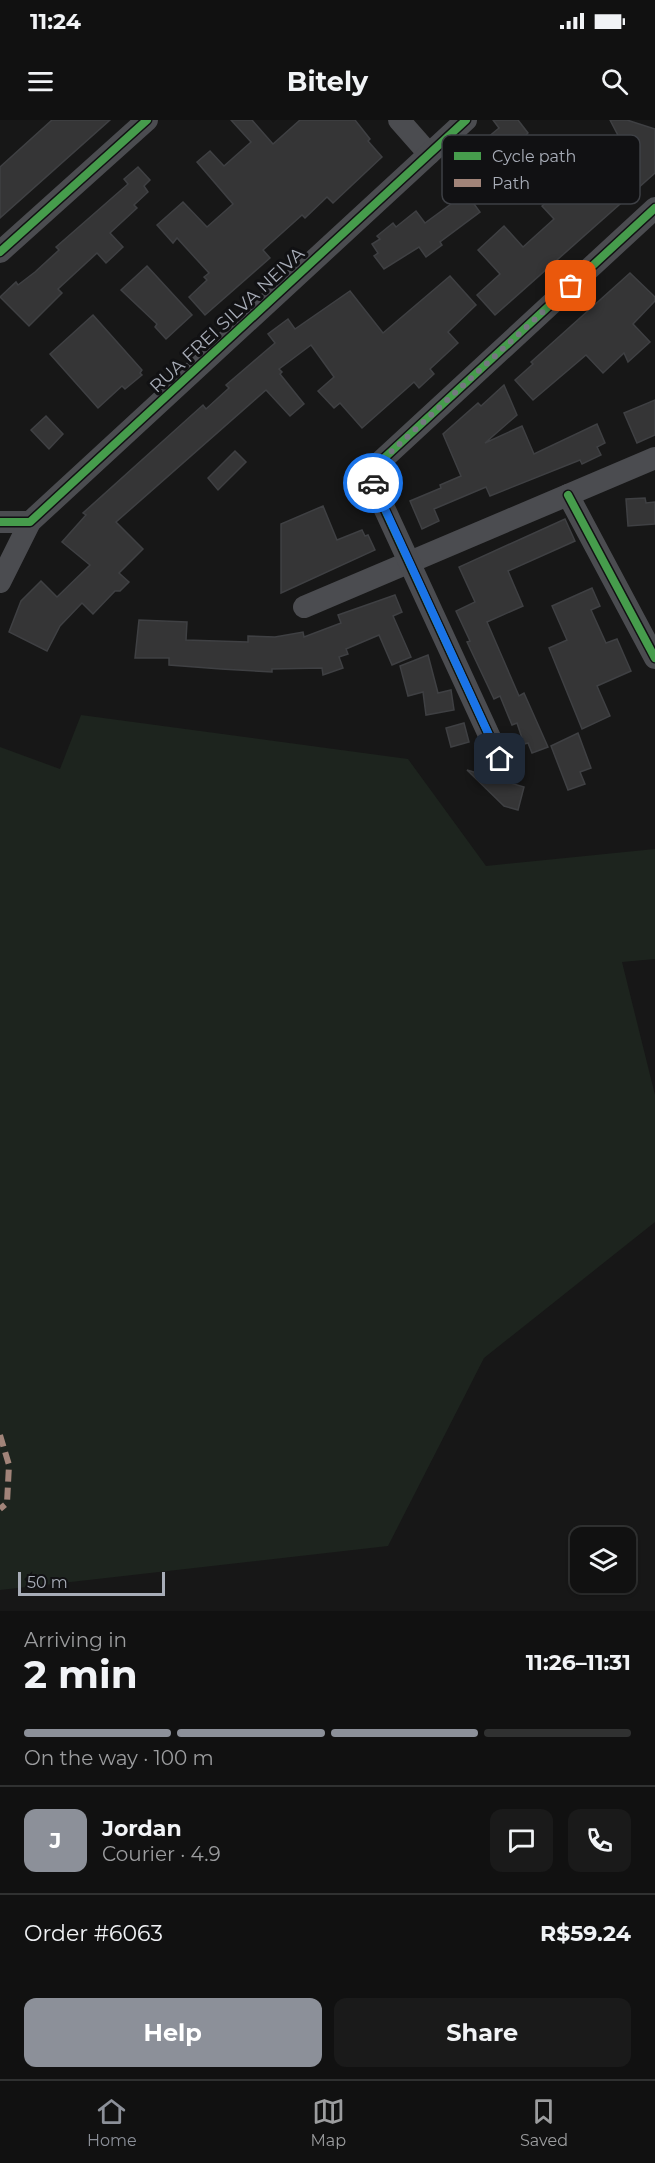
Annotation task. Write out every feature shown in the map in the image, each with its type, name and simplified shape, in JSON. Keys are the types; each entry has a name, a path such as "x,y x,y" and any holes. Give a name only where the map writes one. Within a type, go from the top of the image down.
{"street":[{"path":"0,252 147,120"},
{"path":"399,120 429,154"},
{"name":"RUA FREI SILVA NEIVA","path":"450,135 466,120"},
{"name":"RUA FREI SILVA NEIVA","path":"30,522 442,142"},
{"path":"500,759 368,473 655,207"},
{"path":"304,607 655,458"},
{"path":"568,495 655,658"},
{"path":"0,522 30,522 0,582"}],"shaded area":[{"path":"81,715 408,759 486,866 655,849 655,959 622,962 655,1095 655,1222 484,1358 388,1546 0,1590 0,747 60,769"}],"building":[{"path":"52,120 110,120 0,218 0,167"},
{"path":"231,120 252,120 273,144 300,120 355,120 370,139 368,141 382,157 333,203 327,197 305,218 302,215 263,250 270,258 205,315 189,297 207,280 204,277 209,273 177,238 173,243 157,225 183,202 207,227 233,204 197,162 210,151 224,166 251,142"},
{"path":"493,120 518,120 528,133 526,135 491,135 499,128"},
{"path":"610,120 627,120 655,129 655,173 640,186 640,135 618,135"},
{"path":"138,167 150,180 144,186 148,192 134,205 137,208 110,233 123,247 106,263 97,253 58,289 62,293 29,326 0,297 16,282 18,285 35,272 59,250 56,247 128,184 124,179"},
{"path":"451,204 474,204 480,212 440,242 442,245 426,257 419,247 384,269 374,256 378,253 372,244 380,239 377,236 393,223 396,227 416,211 425,223"},
{"path":"544,204 620,204 495,315 477,295 500,274 478,250 504,226 523,247 554,219 542,206"},
{"path":"147,266 192,315 166,339 155,327 157,324 121,290"},
{"path":"630,273 655,297 655,301 633,324 650,342 628,362 624,353 603,373 586,355 533,400 515,380 533,364 531,362"},
{"path":"450,276 476,305 448,332 458,343 430,369 434,374 419,388 414,382 362,428 340,403 334,408 318,391 334,377 311,345 279,369 282,372 280,374 304,404 290,416 266,390 116,522 143,549 119,573 129,582 120,591 115,591 93,614 82,603 60,626 47,651 9,632 21,601 41,581 57,597 90,565 62,542 86,515 83,513 203,405 206,409 229,388 226,385 275,343 268,334 288,319 295,329 350,291 383,333"},
{"path":"93,315 142,370 140,373 142,375 125,389 122,386 98,408 50,354"},
{"path":"504,385 517,415 485,443 522,426 534,454 597,424 605,443 597,447 601,455 582,464 580,460 490,496 486,487 434,509 439,521 422,529 410,501 441,488 440,485 461,476 443,434 478,403 481,406"},
{"path":"655,400 655,435 637,443 624,413"},
{"path":"46,416 63,434 49,449 31,430"},
{"path":"235,451 246,462 218,490 208,478"},
{"path":"645,498 646,503 655,502 655,524 628,526 626,499"},
{"path":"323,506 337,540 362,530 365,536 368,535 375,550 281,593 281,524"},
{"path":"565,519 575,541 508,571 523,606 487,622 519,696 524,693 548,747 532,753 528,743 524,744 517,723 512,725 500,696 494,699 467,642 470,641 456,611 475,602 459,567"},
{"path":"592,588 600,606 591,610 606,643 617,639 631,671 597,686 610,716 582,729 549,648 567,640 552,606"},
{"path":"395,595 402,612 393,616 411,657 392,665 379,635 346,649 348,654 339,657 343,668 323,675 322,668 272,669 272,672 169,665 169,658 135,658 139,620 187,622 186,640 248,642 248,636 275,637 303,632 304,637 341,623 338,615"},
{"path":"428,655 438,693 451,690 454,710 426,715 423,692 408,696 400,666"},
{"path":"464,723 469,742 451,747 446,728"},
{"path":"578,733 591,768 580,772 585,784 568,790 551,746"},
{"path":"467,770 524,787 518,810 504,806"}],"marked path":[{"path":"0,1435 9,1465 7,1503 0,1509"}],"cycle path":[{"path":"0,252 147,120"},
{"path":"450,135 466,120"},
{"path":"0,522 30,522 442,142"},
{"path":"500,759 368,473 655,208"},
{"path":"568,495 655,658"}],"way so far":[{"path":"373,483 368,473 571,286"}],"route":[{"path":"373,483 500,759"}]}
